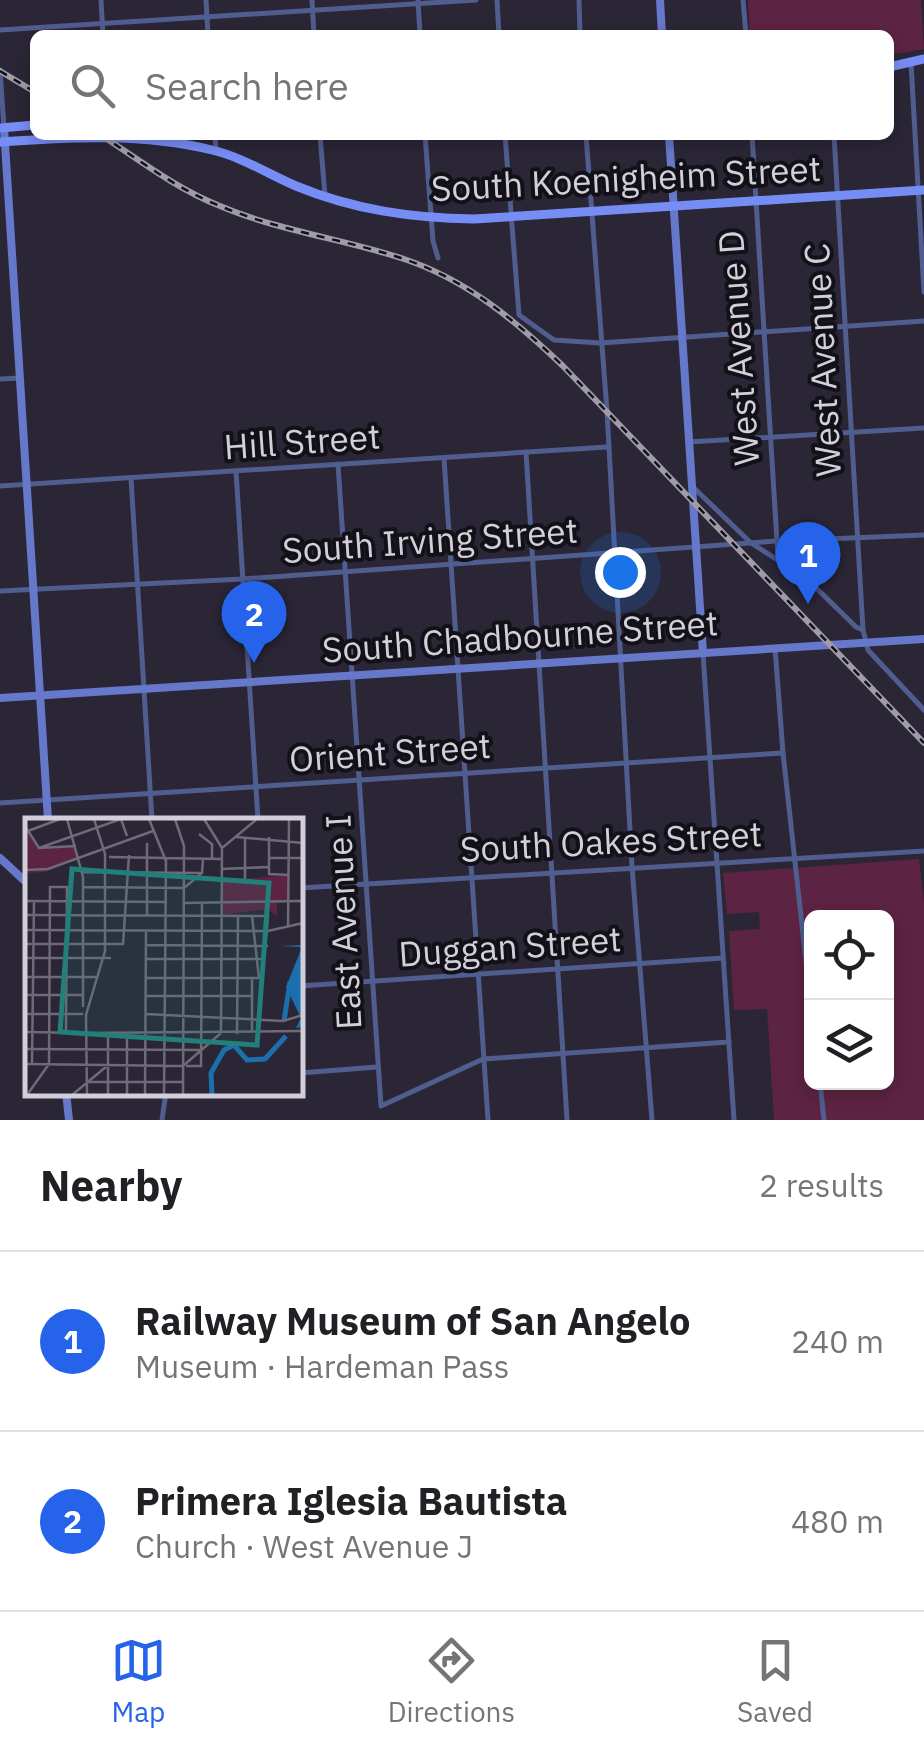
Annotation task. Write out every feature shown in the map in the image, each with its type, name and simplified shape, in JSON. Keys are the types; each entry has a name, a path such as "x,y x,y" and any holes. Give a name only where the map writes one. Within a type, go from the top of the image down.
{"main road":[{"path":"660,0 662,30"},
{"path":"30,125 2,128 2,142 48,818"},
{"name":"South Koenigheim Street","path":"2,142 43,140"},
{"name":"South Koenigheim Street","path":"128,140 216,151 356,207 431,218 754,204 922,190"},
{"path":"669,140 704,652"},
{"path":"0,271 12,270"},
{"name":"South Chadbourne Street","path":"0,698 924,638"},
{"path":"0,858 25,881"},
{"path":"66,1095 70,1120"}],"street":[{"path":"101,0 103,30"},
{"path":"206,0 208,30"},
{"path":"312,0 314,30"},
{"path":"0,30 476,0"},
{"path":"497,0 498,30"},
{"path":"578,0 580,30"},
{"path":"743,0 746,30"},
{"path":"418,2 420,30"},
{"path":"918,61 924,292"},
{"path":"0,70 2,128"},
{"path":"215,140 216,151"},
{"path":"320,140 324,196"},
{"path":"425,140 438,258"},
{"path":"505,140 519,315 563,343 924,321"},
{"path":"586,140 632,868 652,1120"},
{"name":"West Avenue D","path":"752,140 778,558"},
{"name":"West Avenue C","path":"834,140 865,642"},
{"path":"0,379 20,378"},
{"path":"690,442 924,428"},
{"name":"Hill Street","path":"0,486 607,447"},
{"path":"526,452 568,1120"},
{"path":"444,458 488,1120"},
{"name":"East Avenue I","path":"338,464 381,1106 483,1059"},
{"path":"236,471 258,818"},
{"path":"131,478 152,818"},
{"path":"692,487 751,542 806,578 863,630"},
{"name":"South Irving Street","path":"0,590 243,579 751,542 924,535"},
{"path":"865,642 924,710"},
{"path":"775,648 810,1000"},
{"path":"704,652 734,1120"},
{"name":"Orient Street","path":"0,804 783,752"},
{"name":"South Oakes Street","path":"302,888 924,851"},
{"name":"Duggan Street","path":"302,986 723,958"},
{"path":"483,1059 729,1042"},
{"path":"302,1072 377,1067"},
{"path":"821,1090 824,1120"},
{"path":"162,1120 166,1095"}],"shaded area":[{"path":"748,0 921,0 924,49 894,54 894,30 750,30"},
{"path":"919,859 924,902 924,1120 774,1120 767,1009 734,1010 729,931 760,929 759,912 727,914 723,873"}],"railway":[{"path":"0,71 30,89"},
{"path":"108,140 173,183 220,206 404,259 449,278 490,304 563,366 924,743"}],"place":[{"name":"Railway Museum of San Angelo","path":"808,604"},
{"name":"Primera Iglesia Bautista","path":"254,663"}]}
